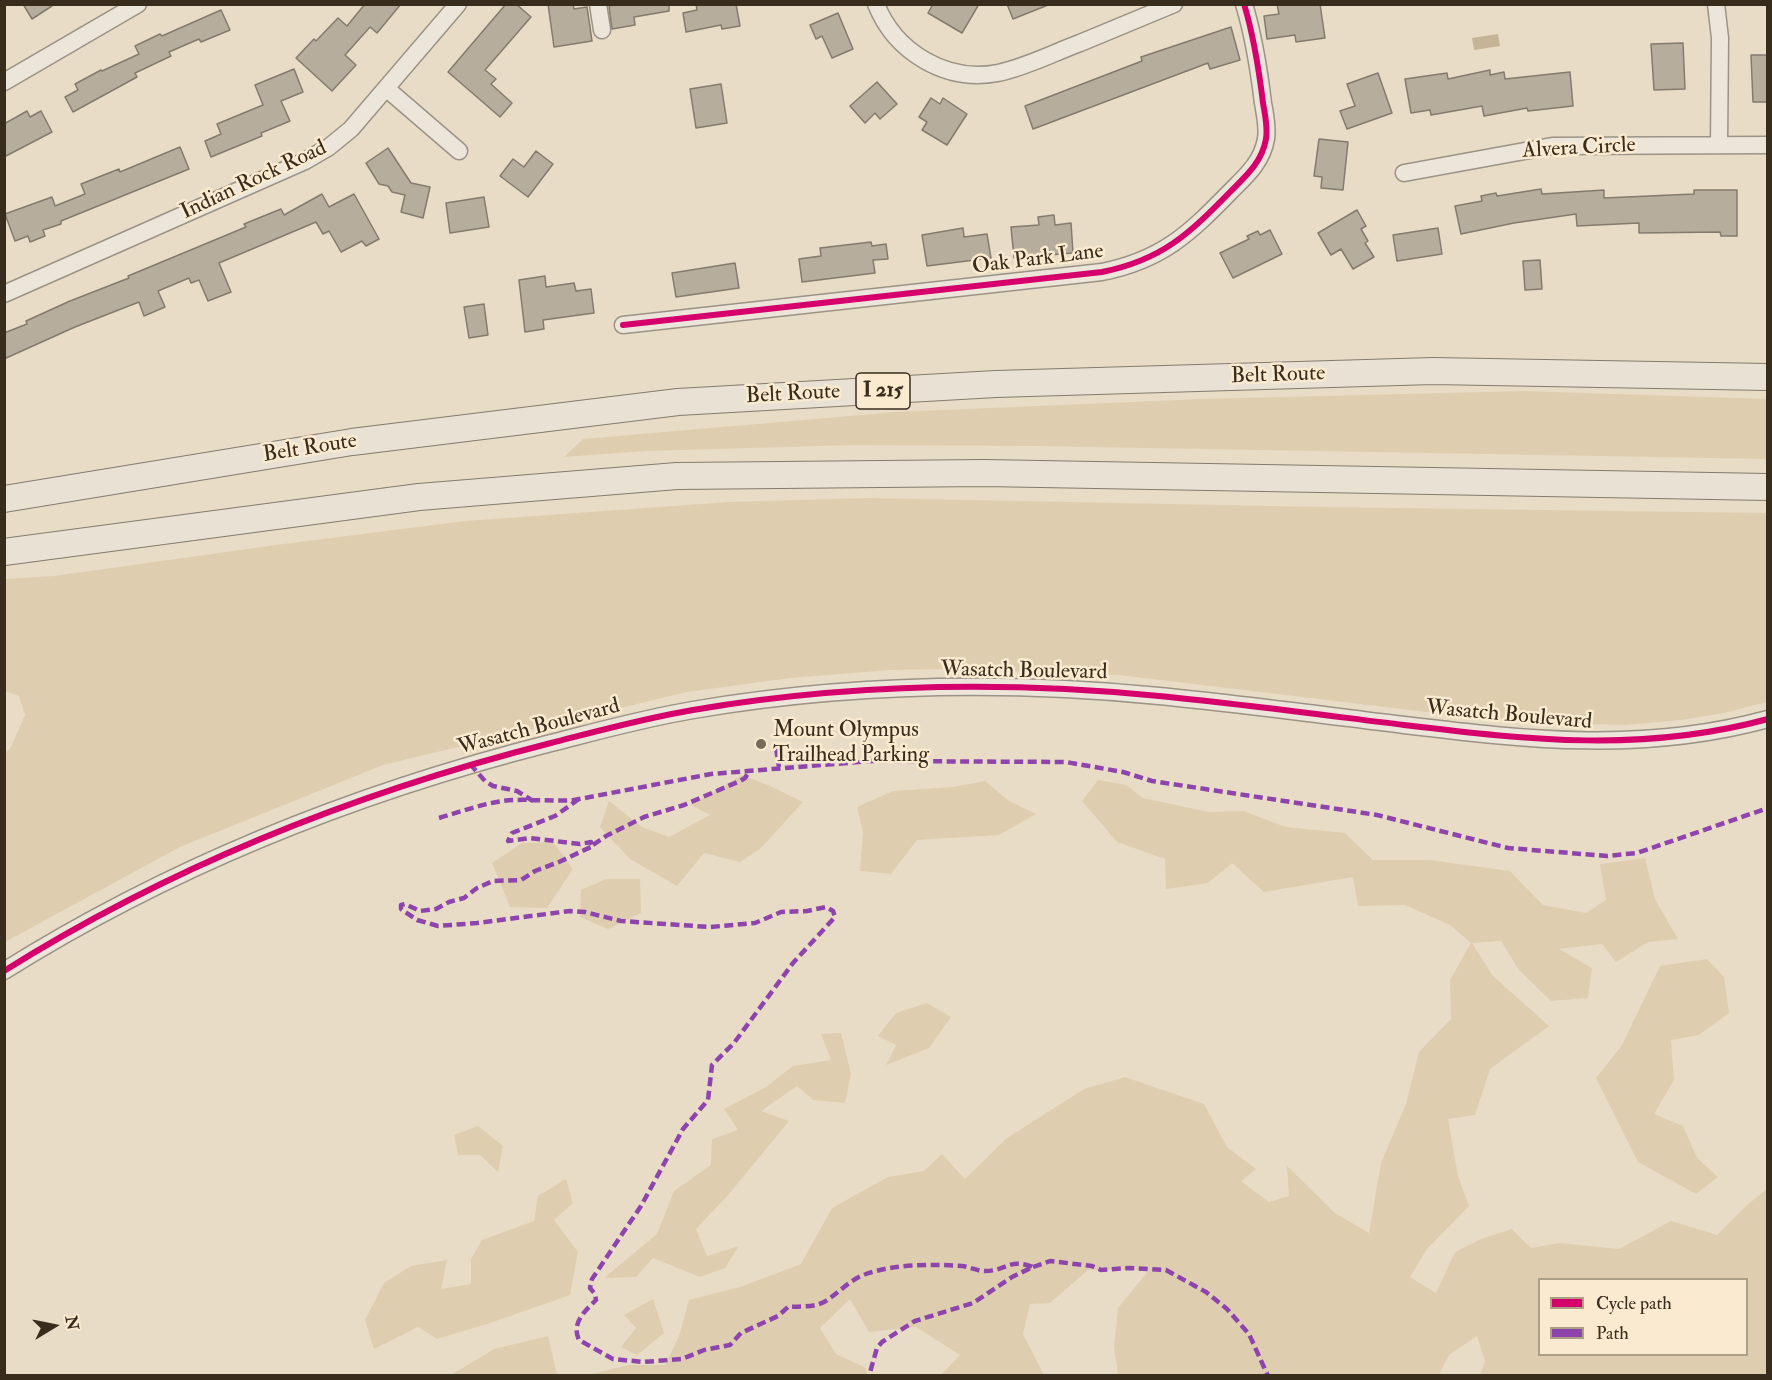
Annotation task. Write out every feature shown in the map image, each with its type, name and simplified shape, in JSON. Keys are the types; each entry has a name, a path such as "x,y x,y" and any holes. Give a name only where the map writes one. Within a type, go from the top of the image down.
{"highway":[{"name":"Belt Route","path":"4,499 352,442 678,402 996,384 1432,371 1767,377"},
{"path":"4,552 419,497 677,476 984,473 1767,487"}],"street":[{"path":"4,81 138,4"},
{"name":"Indian Rock Road","path":"4,294 318,154 351,129 458,4"},
{"path":"598,4 602,30"},
{"path":"876,4 894,36 918,57 944,69 972,75 998,73 1024,65 1174,4"},
{"name":"Oak Park Lane","path":"623,325 1102,272 1122,268 1156,254 1185,236 1203,219 1254,167 1263,150 1267,131 1259,72 1244,4"},
{"path":"1716,4 1720,38 1719,145"},
{"path":"387,89 459,151"},
{"name":"Alvera Circle","path":"1404,172 1552,146 1767,145"},
{"name":"Wasatch Boulevard","path":"4,972 88,921 190,869 341,806 427,777 512,753 653,718 728,705 897,689 1062,690 1156,696 1450,730 1580,742 1682,737 1767,719"}],"shaded area":[{"path":"1498,34 1500,46 1474,50 1472,38"},
{"path":"1524,391 1767,399 1767,459 854,445 646,451 564,457 583,439 896,412 1202,399"},
{"path":"868,498 1767,513 1767,702 1724,713 1681,720 1626,725 1552,723 1435,713 1119,675 945,669 891,670 790,678 687,692 383,765 180,847 5,942 5,753 10,749 25,715 19,696 5,691 5,579 54,576 465,521 729,502"},
{"path":"742,775 803,802 761,848 740,862 704,853 677,886 630,859 600,827 609,801 642,827 669,837 710,815 691,805"},
{"path":"1098,780 1126,785 1143,798 1209,812 1243,811 1286,827 1345,833 1373,860 1429,860 1510,871 1543,905 1586,913 1606,900 1600,864 1645,858 1655,899 1678,939 1648,942 1616,962 1602,944 1559,949 1592,968 1588,998 1551,1001 1519,970 1501,941 1472,943 1493,976 1549,1026 1490,1069 1475,1115 1448,1119 1458,1176 1469,1206 1427,1249 1410,1277 1436,1293 1455,1252 1481,1239 1512,1229 1531,1248 1560,1243 1619,1249 1671,1221 1717,1235 1767,1189 1767,1375 1480,1375 1485,1361 1477,1336 1449,1355 1439,1375 1118,1375 1114,1347 1118,1308 1149,1270 1088,1270 1050,1303 1030,1304 1023,1334 1044,1375 941,1375 960,1355 916,1327 869,1332 850,1299 820,1328 836,1354 866,1368 867,1375 588,1375 628,1365 665,1365 679,1336 689,1300 740,1287 801,1264 832,1208 888,1177 924,1171 942,1154 965,1179 1007,1138 1084,1089 1125,1077 1204,1104 1227,1147 1256,1169 1241,1181 1269,1202 1289,1196 1287,1166 1335,1213 1369,1233 1381,1163 1406,1104 1419,1052 1451,1019 1450,980 1471,943 1450,925 1405,905 1358,906 1353,877 1264,892 1232,863 1208,883 1166,889 1165,859 1117,842 1082,801"},
{"path":"985,781 1009,801 1036,814 999,835 917,840 891,874 860,871 863,832 857,807 893,791 953,787"},
{"path":"553,842 573,869 547,908 510,907 492,863 522,843"},
{"path":"606,879 640,879 641,913 608,929 580,917 581,890"},
{"path":"1707,959 1724,977 1729,1013 1699,1035 1671,1040 1674,1080 1654,1114 1683,1126 1697,1158 1718,1177 1696,1194 1638,1162 1596,1078 1622,1045 1660,966"},
{"path":"927,1003 951,1017 929,1048 886,1065 896,1045 878,1036 896,1013"},
{"path":"841,1033 851,1074 845,1103 813,1100 797,1086 761,1111 789,1121 729,1194 696,1229 707,1256 739,1246 725,1268 700,1277 653,1258 636,1277 604,1278 657,1234 674,1191 711,1165 712,1139 738,1130 724,1109 766,1087 793,1066 831,1060 821,1034"},
{"path":"478,1126 503,1146 498,1172 480,1155 458,1155 454,1135"},
{"path":"566,1179 573,1203 554,1220 578,1252 570,1295 437,1339 418,1327 374,1349 365,1320 384,1283 411,1266 447,1260 441,1289 471,1284 471,1259 482,1240 534,1221 538,1196"},
{"path":"653,1299 664,1333 637,1355 621,1347 636,1328 624,1315"},
{"path":"548,1336 557,1375 451,1375 494,1349"}],"building":[{"path":"23,4 55,4 32,19"},
{"path":"365,4 401,4 377,33 370,27 345,55 356,65 332,91 296,58 338,18 347,26"},
{"path":"506,4 516,4 531,17 485,70 496,79 491,84 512,103 500,117 448,72"},
{"path":"548,4 573,4 574,9 587,7 592,41 554,47"},
{"path":"612,4 669,4 669,11 634,17 635,25 612,29 609,7"},
{"path":"696,4 736,4 740,26 722,29 721,25 686,32 683,13 697,10"},
{"path":"933,4 979,4 962,33 928,13"},
{"path":"1007,4 1048,4 1048,5 1013,19"},
{"path":"1277,4 1320,4 1325,38 1296,42 1295,35 1267,39 1264,16 1279,14"},
{"path":"221,10 230,30 201,42 199,39 169,52 171,56 135,73 137,77 73,112 65,97 78,90 75,84 139,54 135,46"},
{"path":"838,13 853,49 832,58 822,36 816,39 810,25"},
{"path":"1231,27 1240,60 1210,69 1208,63 1033,129 1025,106 1142,61 1141,57"},
{"path":"1683,43 1685,89 1654,90 1651,44"},
{"path":"1751,55 1767,55 1767,102 1753,102"},
{"path":"294,69 303,92 281,101 290,121 261,133 262,136 211,157 205,141 221,134 217,124 263,105 255,85"},
{"path":"1490,70 1490,75 1504,72 1505,79 1570,72 1573,106 1528,111 1527,108 1484,116 1482,106 1431,115 1430,110 1411,113 1405,79 1447,73 1448,79"},
{"path":"1378,73 1392,113 1347,129 1340,111 1355,106 1347,84"},
{"path":"877,82 897,104 880,119 875,113 865,123 850,106"},
{"path":"721,84 727,123 696,128 690,89"},
{"path":"931,98 940,104 943,98 967,114 947,145 922,130 927,122 919,117"},
{"path":"27,111 30,117 41,111 52,132 4,157 4,124"},
{"path":"1319,139 1348,142 1343,190 1321,188 1322,177 1314,176"},
{"path":"180,147 189,169 61,221 61,224 43,230 45,236 30,242 28,236 15,241 5,214 52,197 55,206 85,194 81,184 119,169 120,172"},
{"path":"388,148 411,183 430,187 423,218 401,212 405,195 392,192 388,186 379,184 366,163"},
{"path":"536,151 553,164 528,197 500,176 513,159 524,167"},
{"path":"1541,189 1542,194 1604,190 1604,198 1694,194 1694,190 1737,190 1737,236 1721,236 1720,232 1639,233 1639,223 1577,226 1576,214 1461,234 1455,206 1482,201 1481,196 1496,193 1497,196"},
{"path":"322,194 329,207 354,194 379,239 366,246 362,241 341,252 329,231 323,234 316,222 219,263 231,292 208,301 199,280 191,283 189,278 158,291 165,307 144,316 139,302 75,327 4,359 4,333 27,324 26,321 246,227 244,224 281,209 284,215"},
{"path":"484,197 489,227 450,233 446,203"},
{"path":"1357,210 1366,226 1361,229 1368,241 1365,243 1374,257 1353,269 1341,249 1331,255 1318,233"},
{"path":"1054,215 1055,225 1071,223 1073,253 1014,258 1011,227 1039,225 1038,217"},
{"path":"963,228 964,237 987,234 991,258 927,266 922,235"},
{"path":"1438,228 1442,254 1397,261 1393,235"},
{"path":"1270,230 1282,254 1233,278 1220,253 1249,239 1247,236 1258,231 1260,235"},
{"path":"871,242 872,246 886,244 888,259 873,260 875,273 802,282 799,259 821,256 820,248"},
{"path":"1540,260 1542,289 1525,290 1523,261"},
{"path":"735,263 739,288 676,297 672,273"},
{"path":"545,276 546,287 574,283 576,291 591,289 594,313 543,320 544,329 525,332 519,280"},
{"path":"484,304 488,335 469,338 464,307"}],"marked path":[{"path":"776,748 779,767"},
{"path":"439,818 503,801 574,800 711,774 872,761 1066,762 1123,772 1152,781 1377,815 1508,848 1607,856 1637,853 1768,808"},
{"path":"470,764 485,781 493,786 517,791 533,801"},
{"path":"593,845 644,817 684,805 740,781 750,770"},
{"path":"579,799 555,816 512,833 508,841 530,838 580,844 591,842 593,846 535,871 521,880 493,881 477,888 464,898 436,909 420,911 405,904 401,905 401,909 417,920 438,926 570,911 585,912 621,921 710,927 755,923 781,912 807,911 826,907 833,911 835,917 793,963 734,1043 712,1065 708,1100 683,1129 641,1206 592,1279 590,1288 596,1300 580,1318 577,1328 579,1340 613,1359 643,1362 682,1359 704,1350 730,1345 741,1333 778,1316 788,1307 810,1306 824,1302 854,1280 877,1271 926,1265 962,1266 985,1271 1013,1264 1033,1267 1012,1277 973,1303 915,1321 882,1342 877,1348 869,1376"},
{"path":"1033,1267 1050,1261 1092,1266 1101,1270 1129,1268 1166,1270 1206,1292 1227,1309 1249,1334 1268,1376"}],"cycle path":[{"path":"623,325 1102,272 1123,267 1158,252 1202,220 1253,168 1264,147 1267,134 1266,121 1256,54 1244,4"},
{"path":"4,971 68,933 200,865 338,809 408,784 551,743 657,717 751,701 867,690 1043,688 1190,699 1496,735 1586,740 1631,740 1676,736 1722,730 1768,719"}],"place":[{"name":"Mount Olympus Trailhead Parking","path":"761,744"}]}
